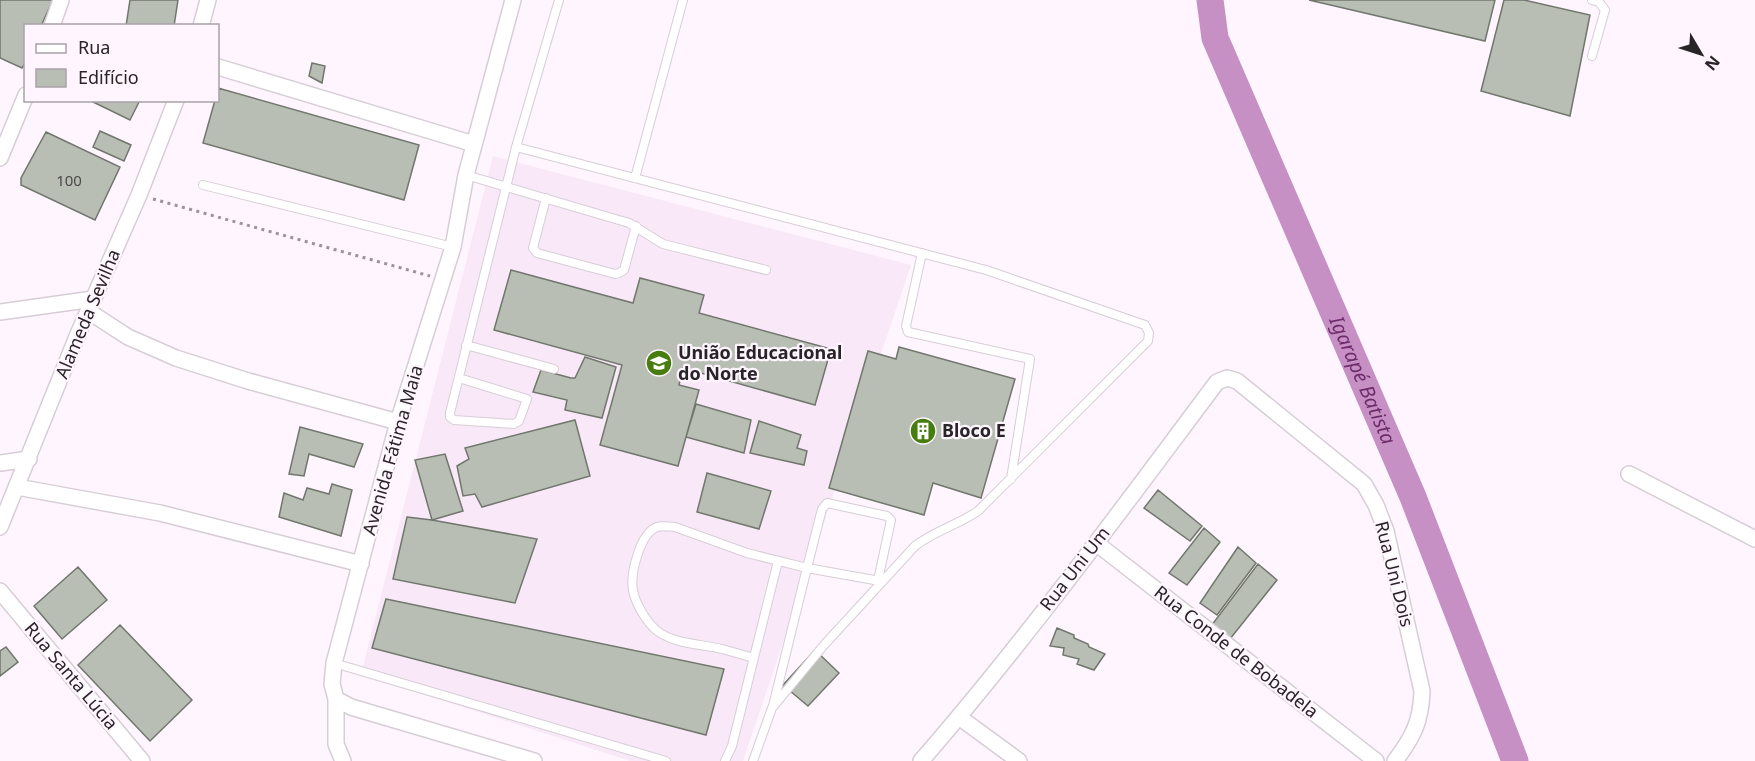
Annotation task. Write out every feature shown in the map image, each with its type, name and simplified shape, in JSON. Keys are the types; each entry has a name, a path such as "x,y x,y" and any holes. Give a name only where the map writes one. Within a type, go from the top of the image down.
{"street":[{"path":"53,24 61,0"},
{"path":"202,24 208,0"},
{"name":"Avenida Fátima Maia","path":"344,761 336,744 336,699 332,684 334,663 398,422 453,247 466,175 513,0"},
{"path":"219,67 474,144"},
{"path":"0,158 24,100"},
{"name":"Alameda Sevilha","path":"0,527 139,195 175,102"},
{"path":"0,312 91,305 128,337 176,358 248,381 398,422"},
{"name":"Rua Uni Um","path":"921,761 959,717 1096,543 1217,382 1227,378"},
{"name":"Rua Uni Dois","path":"1227,378 1237,381 1364,484 1376,505 1386,531 1422,691 1418,724 1410,741 1395,761"},
{"path":"0,463 29,459"},
{"path":"1629,474 1755,539"},
{"path":"17,487 160,513 361,564"},
{"name":"Rua Conde de Bobadela","path":"1096,543 1376,761"},
{"name":"Rua Santa Lúcia","path":"0,591 142,761"},
{"path":"336,699 361,710 534,761"},
{"path":"959,717 1019,761"}],"lane":[{"path":"459,378 528,399 519,421 514,424 454,420 450,417 450,412 516,147 559,0"},
{"path":"634,178 683,0"},
{"path":"1592,0 1599,2 1605,10 1592,56"},
{"path":"516,147 986,270 1134,322 1144,326 1149,333 1148,341 1010,480 969,517 915,546 824,645 772,708"},
{"path":"466,175 636,226 663,244 766,270"},
{"path":"203,185 453,247"},
{"path":"546,198 533,248 537,253 615,274 619,273 624,270 636,226"},
{"path":"922,253 906,326 908,332 1030,359 1010,480"},
{"path":"466,345 554,369"},
{"path":"753,761 772,708 822,509 826,503 890,517 881,581"},
{"path":"754,658 664,635 648,621 635,599 633,573 640,548 655,528 675,527 747,553 807,568 881,581"},
{"path":"725,761 732,747 778,561"},
{"path":"334,663 666,761"}],"path":[{"path":"139,195 444,279"}],"shaded area":[{"name":"União Educacional do Norte","path":"493,156 911,265 743,761 630,761 361,674"}],"building":[{"path":"0,0 53,0 42,24 24,24 24,64 22,68 0,58"},
{"path":"130,0 178,0 174,24 126,24"},
{"path":"1309,0 1495,0 1485,41"},
{"path":"1504,0 1524,0 1590,15 1570,116 1481,91"},
{"path":"312,63 325,66 322,83 309,76"},
{"path":"219,88 419,145 404,200 203,143 214,102 219,102"},
{"path":"93,102 139,102 130,120"},
{"path":"100,131 131,145 124,161 93,147"},
{"path":"46,132 120,167 95,220 21,185 21,178"},
{"path":"511,270 633,303 640,278 704,295 699,313 831,349 815,405 683,368 679,385 699,390 678,466 600,445 622,365 494,330"},
{"name":"Bloco E","path":"899,347 1015,379 981,498 933,483 924,515 829,488 868,351 896,359"},
{"path":"585,357 616,367 602,418 565,410 567,400 533,392 541,370 575,378"},
{"path":"696,404 751,420 744,453 686,437"},
{"path":"575,420 590,476 482,507 475,494 463,496 457,466 469,459 465,448"},
{"path":"759,421 801,435 797,448 807,451 804,465 750,453"},
{"path":"300,427 363,444 354,467 309,454 304,476 289,474"},
{"path":"445,454 463,511 432,520 415,460"},
{"path":"707,473 771,491 759,529 697,512"},
{"path":"332,484 352,490 341,536 279,517 284,493 303,500 307,488 329,494"},
{"path":"1158,490 1202,526 1190,541 1144,508"},
{"path":"407,517 537,539 515,603 393,579"},
{"path":"1204,528 1220,542 1187,585 1169,573"},
{"path":"1238,547 1256,563 1217,615 1200,603"},
{"path":"1258,564 1277,580 1230,639 1211,626"},
{"path":"78,567 107,600 62,639 34,606"},
{"path":"386,599 724,669 706,735 372,648"},
{"path":"120,625 192,700 150,741 78,665"},
{"path":"1057,628 1074,635 1074,638 1105,654 1094,670 1077,664 1079,659 1063,655 1064,648 1050,646"},
{"path":"6,647 18,662 0,676 0,651"},
{"path":"815,650 839,673 808,706 783,685"}],"waterway":[{"name":"Igarapé Batista","path":"1210,0 1215,38 1413,497 1515,761"}],"place":[{"name":"União Educacional do Norte","path":"659,363"},
{"name":"Bloco E","path":"923,431"}]}
